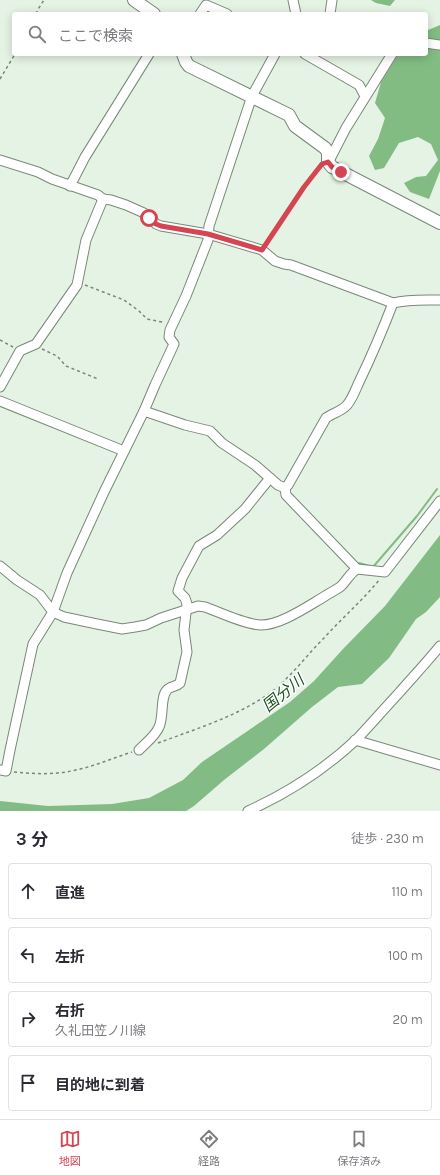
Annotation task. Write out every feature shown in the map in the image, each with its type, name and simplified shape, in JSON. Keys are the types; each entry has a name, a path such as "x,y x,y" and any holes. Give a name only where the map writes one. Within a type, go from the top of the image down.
{"main road":[{"path":"141,2 152,12"},
{"path":"184,56 189,66 289,115 295,126 325,148 328,152 328,162 332,167 440,222"}],"street":[{"path":"293,0 296,12"},
{"path":"330,12 332,0"},
{"path":"201,12 205,2 223,12"},
{"path":"428,43 440,45"},
{"path":"70,186 85,157 148,56"},
{"path":"3,771 10,750 33,644 55,608 67,573 174,344 169,337 170,330 186,296 208,240 209,226 252,96 274,56"},
{"path":"328,162 346,128 391,56"},
{"path":"317,57 359,85 365,96"},
{"path":"0,160 38,172 70,186 98,194 103,199 126,205 144,213 156,224 161,226 208,234 262,250 280,263 291,265 393,303 402,301 440,300"},
{"path":"0,387 20,350 35,345 77,285 86,240 103,199"},
{"path":"393,303 350,400 346,406 326,418 286,488 286,495 355,567 385,572 440,501"},
{"path":"0,401 124,451"},
{"path":"144,411 210,431 222,443 255,465 278,485 286,488"},
{"path":"139,750 152,737 160,726 166,690 180,683 187,652 184,630 186,607 185,598 178,591 182,578 199,546 217,535 245,508 270,478"},
{"path":"0,566 17,580 40,595 64,618 122,628 146,625 186,607 198,606 205,607 253,624 265,625 288,617 308,607 341,586 354,571 355,567"},
{"path":"248,811 267,803 325,766 374,722 440,646"},
{"path":"355,740 440,765"}],"path":[{"path":"37,12 44,0"},
{"path":"0,79 14,56"},
{"path":"262,250 304,187 322,164 328,162"},
{"path":"77,282 124,300 147,318 162,322 170,330"},
{"path":"0,340 20,350"},
{"path":"35,345 57,356 66,366 98,380"},
{"path":"153,745 213,723 242,710 275,689 357,605 385,572"},
{"path":"3,771 32,774 53,774 76,770 139,750"}],"shaded area":[{"path":"371,0 395,0 390,6 376,3"},
{"path":"440,25 440,171 429,199 410,192 404,183 416,177 426,176 438,160 431,144 418,137 399,143 384,168 375,170 369,156 378,139 385,118 375,103 381,82 397,56 428,56 428,30"},
{"path":"440,535 440,597 426,612 416,619 389,658 362,684 338,687 194,806 186,811 0,811 0,801 48,806 112,804 149,798 183,780 202,762 290,702 314,681 385,606"}],"waterway":[{"path":"356,565 359,563 373,567 417,516 437,489"}],"route":[{"path":"149,218 161,226 208,234 262,250 304,187 322,164 328,162 332,167 341,172"}],"water label":[{"name":"国分川","path":"283,693"}]}
